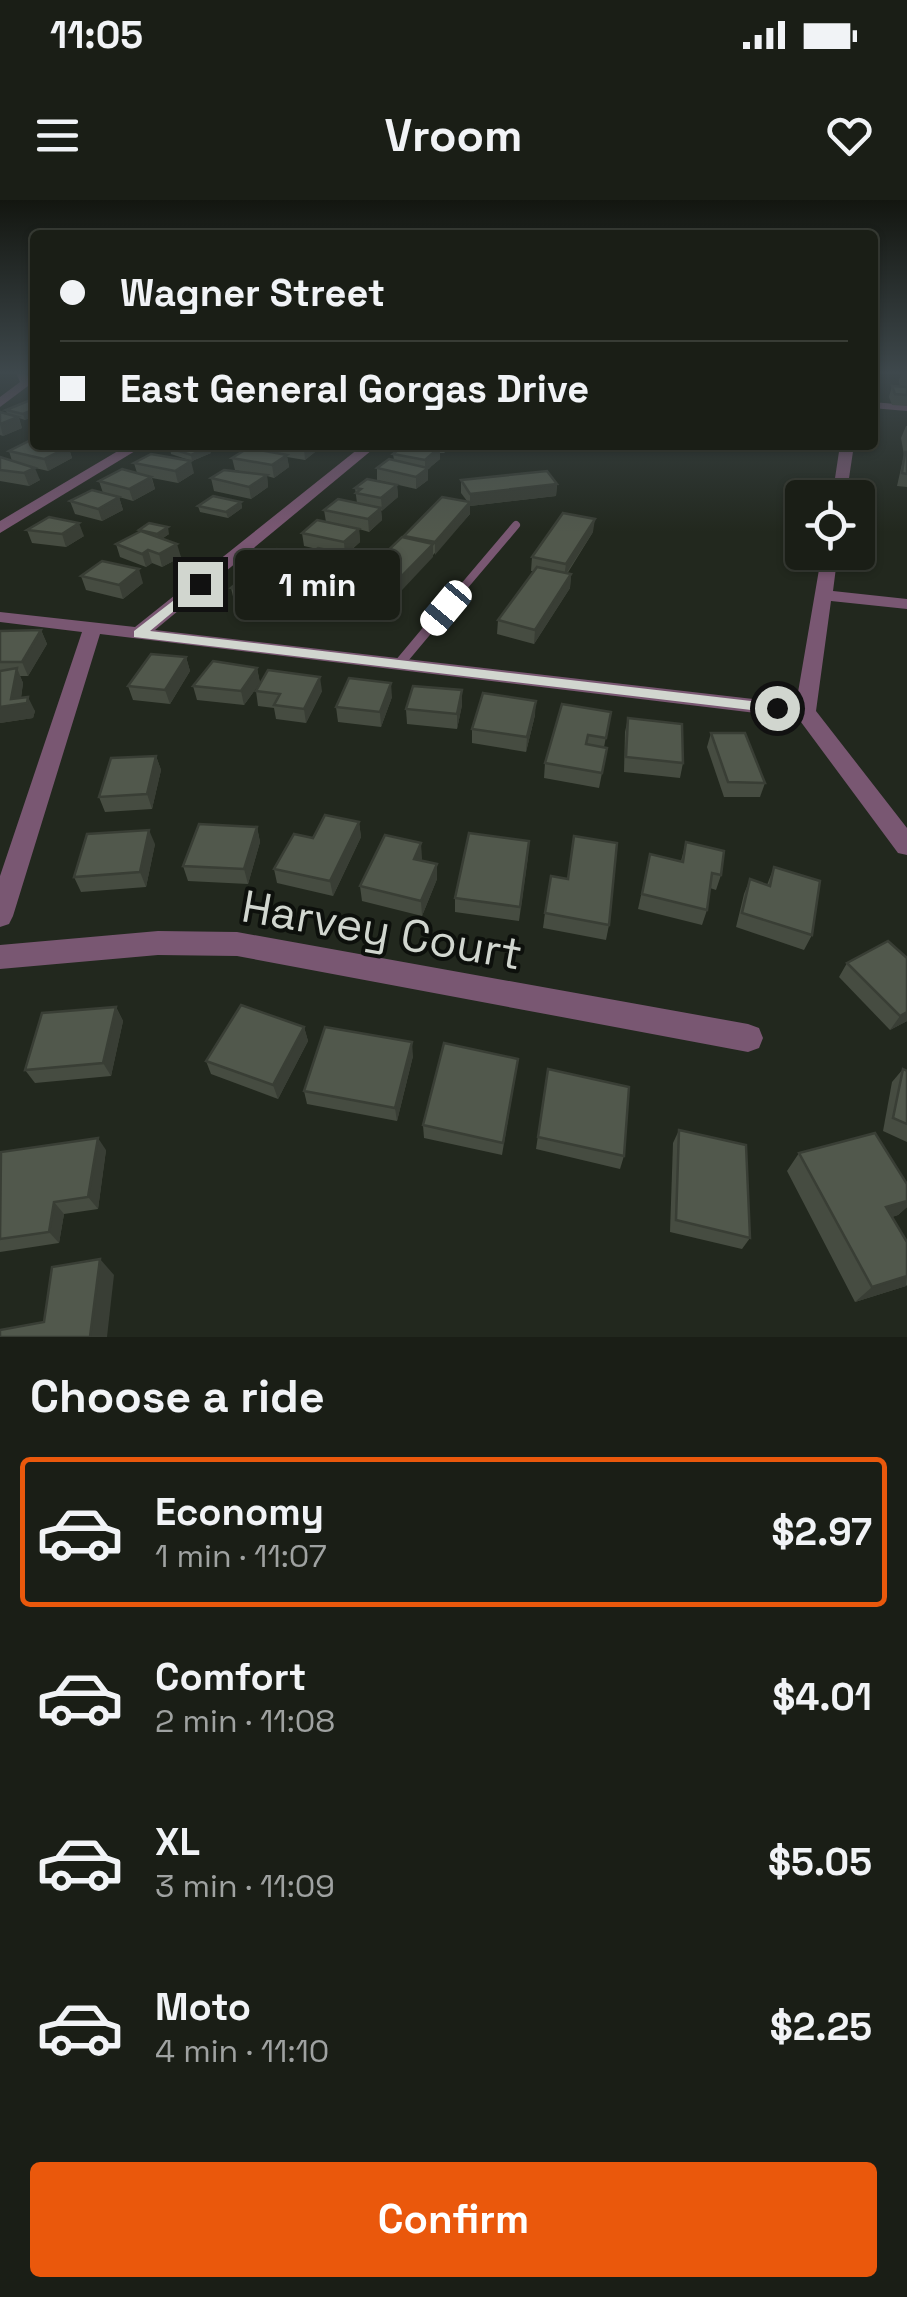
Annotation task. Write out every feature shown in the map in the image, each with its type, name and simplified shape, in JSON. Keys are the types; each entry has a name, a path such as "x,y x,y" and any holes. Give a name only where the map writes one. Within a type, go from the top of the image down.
{"street":[{"path":"0,528 129,450"},
{"path":"138,634 366,450"},
{"path":"842,480 846,450"},
{"path":"805,712 827,570"},
{"path":"824,595 907,604"},
{"path":"0,617 805,712 907,846"},
{"path":"0,916 93,628"},
{"name":"Harvey Court","path":"0,957 158,943 236,944 748,1038"}],"lane":[{"path":"400,664 516,525"}],"building":[{"path":"30,440 30,450 62,450 44,459 9,451"},
{"path":"176,450 203,450 191,455"},
{"path":"245,450 287,455 272,465 232,458"},
{"path":"398,450 437,450 425,460 393,454"},
{"path":"907,452 907,474 902,473"},
{"path":"151,454 191,461 175,471 134,463"},
{"path":"0,457 35,468 24,473 0,470"},
{"path":"389,459 428,468 416,477 377,468"},
{"path":"122,469 151,477 129,489 99,481"},
{"path":"224,470 267,475 249,487 211,478"},
{"path":"547,471 557,484 470,494 461,480"},
{"path":"367,479 397,485 381,498 356,493 361,489 355,488"},
{"path":"92,490 119,497 98,509 70,501"},
{"path":"213,496 241,502 226,512 198,506"},
{"path":"442,497 470,502 435,542 404,536"},
{"path":"338,499 381,508 368,519 324,510"},
{"path":"563,513 595,519 566,564 532,557"},
{"path":"49,517 79,523 62,534 27,530"},
{"path":"317,520 359,529 344,542 302,533"},
{"path":"149,523 168,527 157,534 139,530"},
{"path":"141,531 177,544 159,554 148,550 142,554 116,544"},
{"path":"402,537 433,544 387,591 354,583"},
{"path":"318,548 357,557 346,568 324,563 309,575 260,563 277,549 308,556"},
{"path":"102,561 139,569 119,585 81,576"},
{"path":"537,567 571,574 535,630 498,620"},
{"path":"251,571 306,588 290,603 231,588"},
{"path":"41,630 22,662 0,662 0,631"},
{"path":"151,654 186,657 165,690 128,686"},
{"path":"213,661 257,668 241,691 193,686"},
{"path":"17,668 11,699 28,697 27,703 0,707 0,671"},
{"path":"268,670 320,677 304,709 274,705 280,694 256,691"},
{"path":"349,678 391,683 380,712 336,707"},
{"path":"413,686 462,690 457,714 406,709"},
{"path":"483,693 536,701 527,737 472,729"},
{"path":"562,704 611,712 606,738 588,735 586,744 607,748 602,773 545,763"},
{"path":"628,718 682,724 683,763 626,757"},
{"path":"711,733 745,733 765,783 728,782"},
{"path":"156,756 147,794 99,797 111,758"},
{"path":"325,815 359,822 330,881 274,869 294,834 313,838"},
{"path":"199,824 257,827 244,869 183,866"},
{"path":"149,830 140,872 74,877 87,834"},
{"path":"469,833 529,841 520,907 455,898"},
{"path":"385,835 421,843 414,859 437,864 421,901 360,886"},
{"path":"574,836 617,843 609,925 545,913 551,876 568,879"},
{"path":"686,842 724,851 721,875 712,873 707,910 642,894 650,854 683,862"},
{"path":"774,867 820,881 812,935 742,913 750,879 770,886"},
{"path":"888,941 907,958 907,1012 900,1016 847,963"},
{"path":"241,1005 304,1027 273,1085 206,1061"},
{"path":"116,1007 103,1063 25,1070 42,1013"},
{"path":"325,1027 412,1042 395,1108 304,1091"},
{"path":"444,1043 518,1059 503,1143 423,1125"},
{"path":"548,1069 629,1087 624,1156 538,1137"},
{"path":"903,1069 907,1071 907,1124 893,1118"},
{"path":"679,1130 746,1145 750,1238 676,1220"},
{"path":"875,1133 907,1184 907,1201 886,1207 907,1242 907,1276 872,1287 799,1153"},
{"path":"98,1138 88,1197 54,1202 49,1232 0,1239 1,1152"},
{"path":"100,1259 90,1337 0,1337 0,1330 44,1322 52,1267"}],"route":[{"path":"200,584 138,634 777,708"}]}
